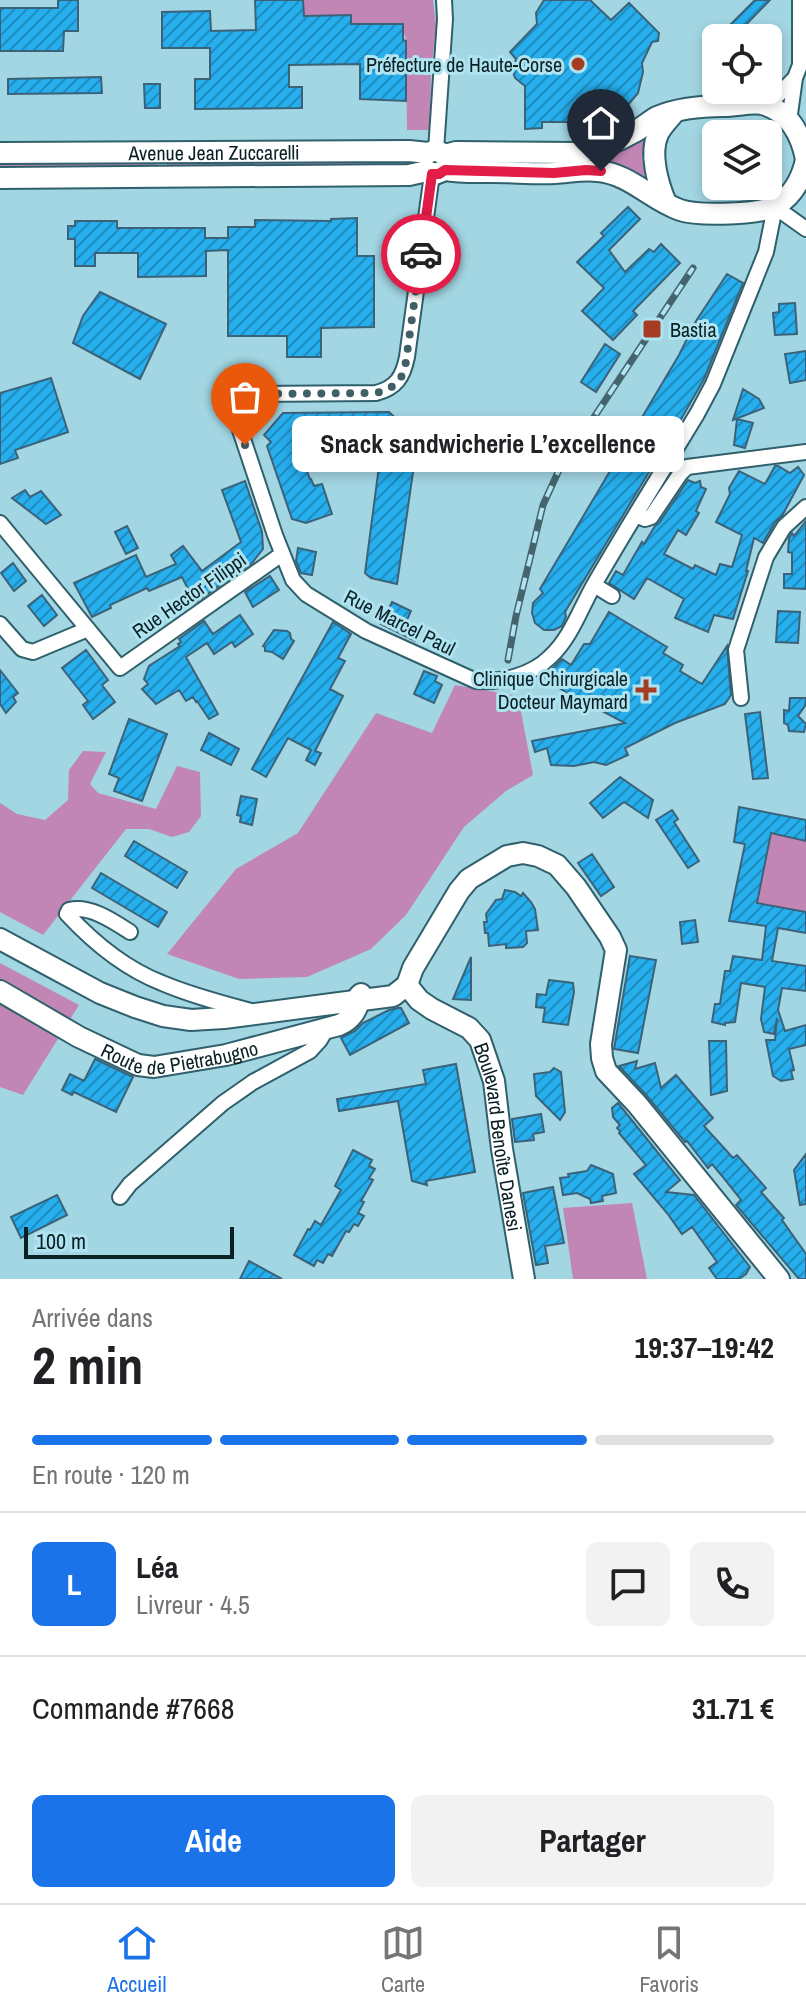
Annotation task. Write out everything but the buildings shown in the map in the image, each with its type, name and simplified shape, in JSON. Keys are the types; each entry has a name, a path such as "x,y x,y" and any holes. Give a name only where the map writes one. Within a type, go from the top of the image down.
{"main road":[{"path":"760,104 780,112 789,121 805,158 792,191 775,207 730,214 698,213 666,203 655,169 656,142 658,132 676,111 703,106 760,104"},
{"name":"Avenue Jean Zuccarelli","path":"0,178 409,175 456,152 578,153 597,150 676,111"},
{"name":"Avenue Jean Zuccarelli","path":"0,153 409,151 435,162 554,173 586,170 616,174 666,203"},
{"path":"0,939 65,975 135,1007 191,1020 211,1009 261,1014 299,1008 331,996 364,994 389,981 407,985 431,936 469,879 507,856 523,853 538,856 557,865 576,887 616,950 601,1044 606,1071 637,1104 779,1279"},
{"name":"Boulevard Benoîte Danesi","path":"407,985 419,1000 469,1028 480,1040 494,1081 524,1279"},
{"name":"Route de Pietrabugno","path":"0,991 79,1037 138,1065 154,1067 226,1055 346,1022 364,994"}],"street":[{"path":"435,162 444,0"},
{"path":"789,121 795,78 800,65 800,0"},
{"path":"782,91 795,78"},
{"name":"Rue Marcel Paul","path":"435,162 407,357 400,380 388,390 376,393 249,394 241,398 236,409 238,424 293,580 306,594 366,631 476,681 521,675 543,663 559,648 713,384 766,252 775,207"},
{"path":"775,207 806,229"},
{"path":"636,515 645,519 651,517 687,467 806,452"},
{"path":"741,698 736,650 766,557 784,527 806,507"},
{"path":"0,523 88,629 33,652 22,649 0,624"},
{"name":"Rue Hector Filippi","path":"88,629 120,668 282,554"},
{"path":"594,585 612,596"},
{"path":"130,932 90,911 75,908 67,914 123,962 211,1009"},
{"path":"120,1197 130,1184 223,1103 253,1082 310,1051 327,1028"}],"shaded area":[{"path":"303,0 433,0 436,25 430,130 407,130 403,24 351,23 350,15 304,16"},
{"path":"647,136 642,159 646,184 571,159"},
{"path":"407,158 407,166 167,169 167,161"},
{"path":"157,159 157,168 0,171 0,162"},
{"path":"455,685 518,696 533,775 506,791 464,827 406,915 371,949 307,977 239,979 167,954 236,869 298,833 376,713 432,733"},
{"path":"83,751 106,752 90,784 98,793 156,809 177,766 200,772 201,816 189,832 172,837 149,829 126,829 43,935 0,912 0,803 17,814 45,820 68,800 69,770"},
{"path":"771,833 806,841 806,912 757,903"},
{"path":"0,963 79,1005 23,1095 0,1087"},
{"path":"632,1203 647,1279 573,1279 563,1208"}],"railway":[{"path":"508,660 543,505 559,470 693,268"}],"way so far":[{"path":"245,445 236,409 241,398 249,394 376,393 388,390 400,380 407,357 421,254"}],"place":[{"name":"Préfecture de Haute-Corse","path":"578,64"},
{"name":"Bastia","path":"652,329"},
{"name":"Snack sandwicherie L’excellence","path":"245,445"},
{"name":"Clinique Chirurgicale Docteur Maymard","path":"646,690"}],"route":[{"path":"421,254 432,174 445,170 601,171"}]}
